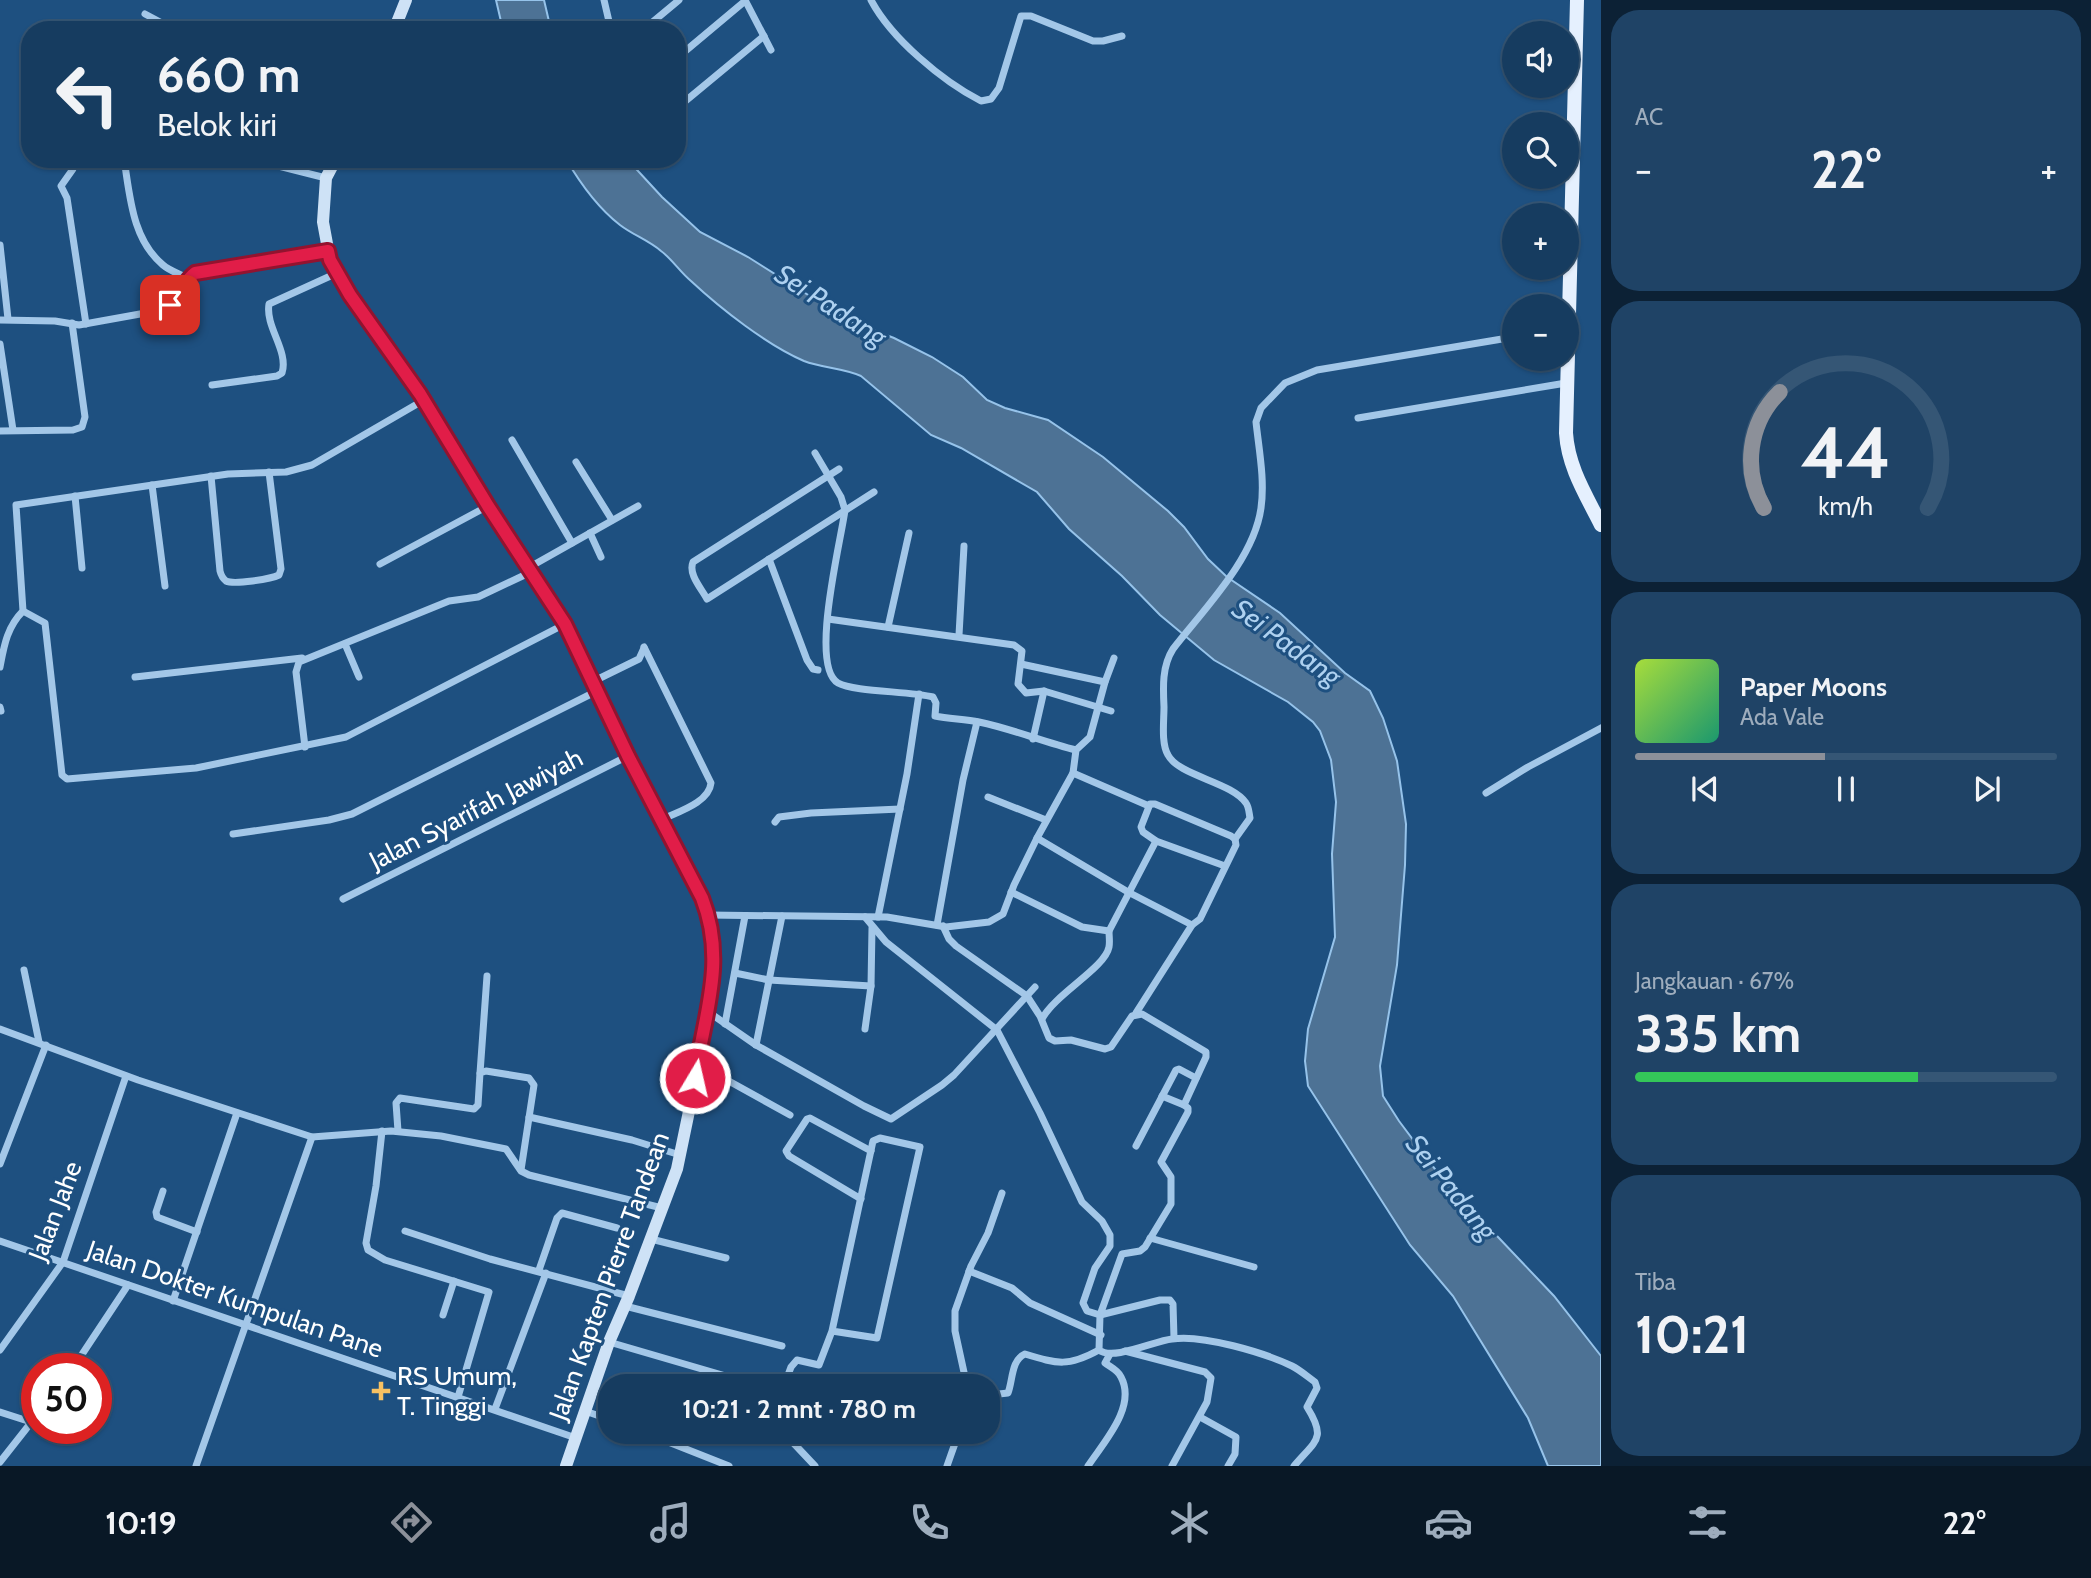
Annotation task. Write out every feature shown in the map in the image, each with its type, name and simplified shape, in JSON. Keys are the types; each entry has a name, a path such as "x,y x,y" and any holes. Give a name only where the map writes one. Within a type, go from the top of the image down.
{"main road":[{"path":"398,21 406,0"},
{"path":"1568,294 1577,0"},
{"name":"Jalan Kapten Pierre Tandean","path":"331,168 326,178 323,222 330,260 350,295 424,400 488,506 565,624 708,915 715,960 680,1155 663,1208 609,1342 566,1466"},
{"path":"1566,371 1567,452 1601,525"}],"street":[{"path":"609,21 605,3 612,0"},
{"path":"654,21 679,0"},
{"path":"871,0 879,15 914,54 981,100 991,99 999,88 1021,16 1031,16 1093,41 1122,36"},
{"path":"686,50 745,1 771,50"},
{"path":"145,13 159,21"},
{"path":"686,101 764,36"},
{"path":"73,168 61,186 67,198 86,324"},
{"path":"126,168 135,223 144,241 164,266 187,278"},
{"path":"286,168 326,178"},
{"path":"0,245 2,319 86,324 161,309 176,299 187,278 195,273 328,251"},
{"path":"212,386 282,373 284,364 268,313 269,304 337,273"},
{"path":"0,430 73,430 82,427 84,422 72,323"},
{"path":"977,722 962,780 940,926 956,946 1027,996 1042,1019 1049,1038 1055,1041 1071,1040 1105,1049 1111,1047 1192,925 1200,919 1236,845 1236,839 1250,818 1247,804 1232,793 1173,762 1165,748 1165,664 1173,649 1242,561 1261,511 1263,484 1256,422 1258,412 1285,383 1317,370 1502,339"},
{"path":"0,344 13,430"},
{"path":"1358,418 1566,383"},
{"path":"0,667 6,637 23,611 16,505 211,476 286,472 312,466 424,400"},
{"path":"512,440 572,543"},
{"path":"815,453 841,497 845,510 828,619 827,668 836,682 845,686 919,694 935,700 935,716 977,722 1076,750"},
{"path":"576,462 612,520"},
{"path":"839,469 693,562 692,572 707,599 874,492"},
{"path":"211,476 220,571 222,577 231,582 272,579 279,575 281,569 269,472"},
{"path":"152,485 165,586"},
{"path":"75,496 82,568"},
{"path":"380,564 488,506"},
{"path":"304,747 296,672 299,662 449,601 478,597 530,570 638,506"},
{"path":"590,533 601,557"},
{"path":"888,627 909,533"},
{"path":"959,635 964,546"},
{"path":"769,559 807,660 813,669 818,670"},
{"path":"23,611 45,623 63,778 196,768 346,737 565,624"},
{"path":"828,619 959,635 1014,645 1022,651 1017,684 1020,688 1026,692 1044,691 1111,711"},
{"path":"345,644 359,677"},
{"path":"233,834 329,820 352,814 595,686 639,659 644,647 711,783 710,792 704,798 661,820"},
{"path":"135,677 307,658"},
{"path":"708,915 878,917 940,926 971,926 989,922 1003,914 1037,838 1073,773 1076,750 1090,737 1114,658"},
{"path":"1021,664 1105,682"},
{"path":"1033,739 1044,691"},
{"path":"878,917 900,809 919,694"},
{"path":"1486,793 1601,728"},
{"name":"Jalan Syarifah Jawiyah","path":"343,899 628,756"},
{"path":"1073,773 1236,839"},
{"path":"988,797 1046,820"},
{"path":"1149,806 1141,827 1143,832 1156,841 1225,866"},
{"path":"775,822 779,817 811,813 900,809"},
{"path":"1037,838 1128,892 1192,925"},
{"path":"1042,1019 1057,998 1107,953 1109,931 1156,841"},
{"path":"1011,892 1082,927 1109,931"},
{"path":"725,1024 745,916"},
{"path":"756,1045 782,916"},
{"path":"865,917 886,942 997,1030 1041,1113 1082,1202 1108,1229 1110,1246 1095,1268 1083,1303 1087,1311 1101,1315 1160,1300 1170,1300 1173,1304 1174,1338"},
{"path":"865,1029 871,986 872,928"},
{"path":"0,1164 42,1044 24,970"},
{"path":"735,973 769,980 871,986"},
{"path":"398,1131 396,1103 400,1098 472,1109 477,1107 486,976"},
{"path":"707,1011 756,1045 864,1107 891,1119 942,1085 1035,987"},
{"path":"1136,1013 1206,1052 1184,1105"},
{"path":"0,1029 126,1076 312,1137 398,1131 441,1136 506,1149 521,1171 547,1181 663,1208"},
{"path":"697,1063 790,1115"},
{"path":"1136,1146 1177,1069 1196,1077"},
{"path":"480,1073 486,1071 531,1080 534,1085 521,1171"},
{"name":"Jalan Jahe","path":"0,1350 62,1262 126,1076"},
{"path":"1099,1350 1101,1315 1122,1254 1140,1251 1171,1204 1171,1177 1161,1163 1188,1108 1162,1096"},
{"path":"173,1301 237,1113"},
{"path":"529,1118 632,1140 680,1155"},
{"path":"861,1199 789,1156 786,1151 810,1118 871,1151"},
{"path":"382,1131 366,1243 368,1250 385,1260 489,1292 458,1397"},
{"path":"196,1466 312,1137"},
{"path":"789,1374 797,1360 819,1365 832,1331 873,1141 880,1138 921,1148 877,1338 832,1331"},
{"path":"163,1191 157,1217 197,1232"},
{"path":"966,1374 954,1320 955,1311 1002,1193"},
{"path":"495,1409 559,1215 566,1213 617,1228"},
{"path":"405,1231 627,1301 782,1346"},
{"path":"1150,1238 1254,1267"},
{"path":"651,1239 726,1258"},
{"name":"Jalan Dokter Kumpulan Pane","path":"0,1241 576,1438"},
{"path":"969,1271 1012,1288 1030,1303 1101,1335"},
{"path":"443,1315 454,1282"},
{"path":"84,1353 128,1285"},
{"path":"1000,1394 1008,1393 1016,1361 1020,1355 1025,1354 1065,1363 1080,1360 1099,1350 1110,1354 1174,1338 1200,1340 1255,1352 1293,1367 1315,1382 1317,1388 1307,1407 1318,1423 1318,1435 1294,1466"},
{"path":"609,1342 720,1374"},
{"path":"1125,1351 1205,1371 1211,1378 1207,1402 1172,1466"},
{"path":"1088,1466 1118,1422 1122,1410 1123,1381 1117,1371 1105,1363 1110,1354"},
{"path":"585,1410 598,1415"},
{"path":"0,1412 21,1416"},
{"path":"1200,1417 1236,1437 1235,1454 1228,1466"},
{"path":"1,1460 21,1435"},
{"path":"671,1444 729,1466"},
{"path":"794,1444 815,1466"},
{"path":"947,1466 955,1444"}],"water":[{"path":"496,0 544,0 549,21 501,21"},
{"name":"Sei Padang","path":"572,168 635,168 700,232 748,257 848,320 932,357 963,377 987,400 1048,420 1103,457 1168,511 1208,559 1227,577 1280,613 1345,673 1370,691 1383,718 1397,761 1406,824 1397,965 1380,1066 1383,1096 1441,1177 1554,1296 1601,1356 1601,1466 1548,1466 1528,1418 1453,1296 1410,1245 1308,1086 1305,1061 1308,1029 1335,937 1332,854 1336,802 1331,760 1320,731 1313,722 1288,702 1214,660 1160,615 1122,576 1069,529 1037,492 961,448 931,435 861,376 804,361 745,326 703,292 665,254 625,229 604,211"}],"place":[{"name":"RS Umum, T. Tinggi","path":"381,1391"}],"route":[{"path":"170,305 183,289 187,278 195,273 328,251 330,260 350,295 420,394 488,506 565,624 628,756 702,898 708,915 715,973 695,1078"}]}
